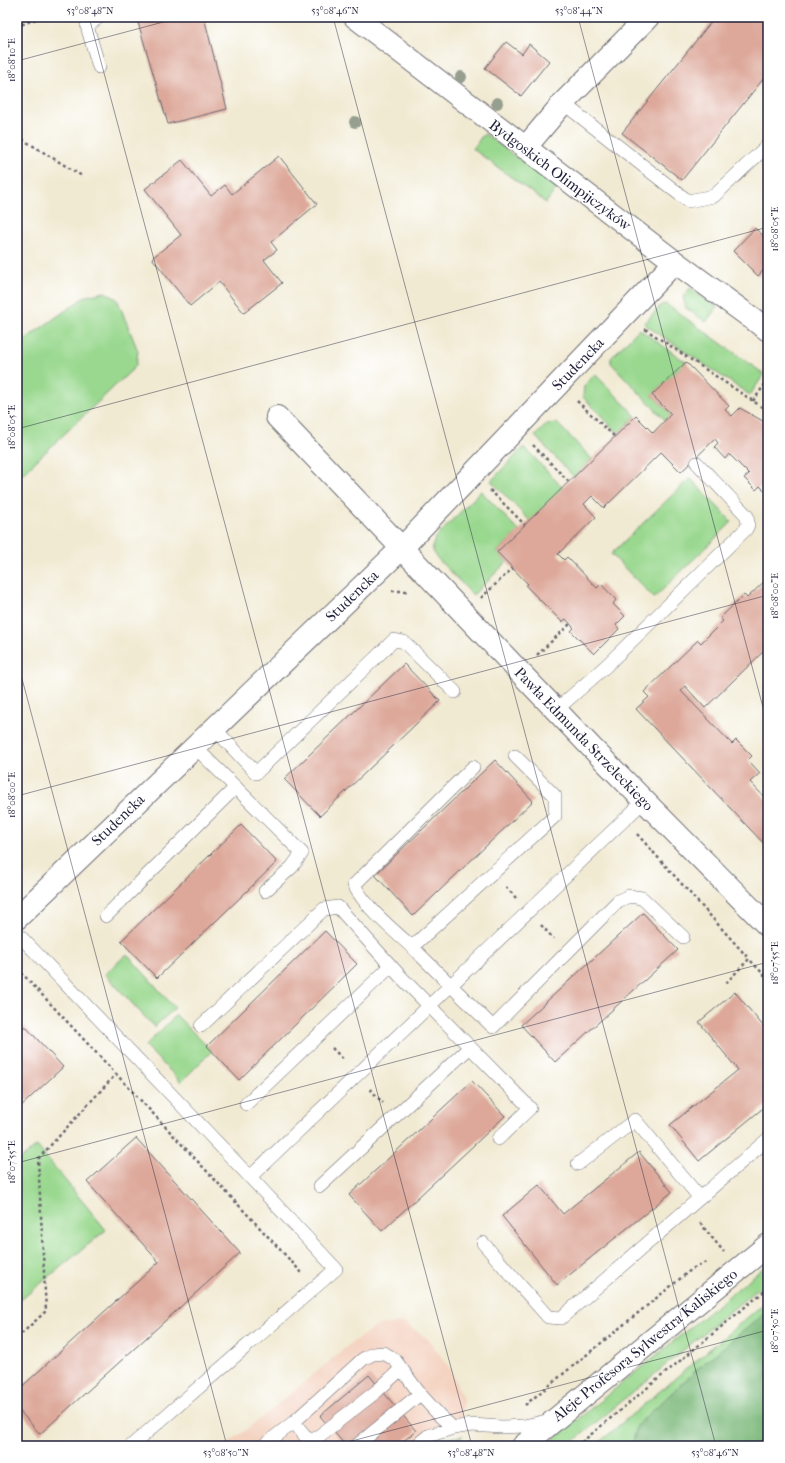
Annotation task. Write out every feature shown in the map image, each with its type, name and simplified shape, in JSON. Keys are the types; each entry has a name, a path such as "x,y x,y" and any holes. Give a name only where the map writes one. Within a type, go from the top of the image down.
{"street":[{"name":"Bydgoskich Olimpijczyków","path":"355,17 675,262 768,330"},
{"path":"525,148 563,103 648,17"},
{"name":"Studencka","path":"17,918 401,549 675,262"},
{"name":"Pawła Edmunda Strzeleckiego","path":"277,417 401,549 556,710 768,926"},
{"name":"Aleje Profesora Sylwestra Kaliskiego","path":"523,1446 768,1245"}],"lane":[{"path":"99,17 87,26 99,67"},
{"path":"563,103 688,201 714,196 768,146"},
{"path":"556,710 606,666 746,529 748,525 748,516 697,463"},
{"path":"214,728 256,773 394,640 404,642 455,692"},
{"path":"195,747 302,853 292,867 265,891"},
{"path":"412,947 555,816 555,796 515,756"},
{"path":"473,767 354,885 359,895 393,930 493,1027 618,901 629,896 642,898 683,937"},
{"path":"106,916 236,788"},
{"path":"250,1177 451,987 644,801"},
{"path":"200,1026 324,909 338,907 391,966 530,1108 498,1139"},
{"path":"17,933 336,1269 131,1446"},
{"path":"246,1104 391,966"},
{"path":"320,1186 470,1047"},
{"path":"578,1164 635,1120 700,1198"},
{"path":"484,1243 548,1317 561,1318 768,1139"},
{"path":"263,1446 294,1422 363,1359 373,1354 384,1353 395,1360 420,1394 453,1428"},
{"path":"294,1422 311,1444 377,1391 401,1369"},
{"path":"356,1446 420,1394"},
{"path":"416,1446 428,1436 453,1428 472,1425 524,1426 555,1419"}],"path":[{"path":"17,28 41,17"},
{"path":"17,136 82,176"},
{"path":"644,328 768,411"},
{"path":"753,401 768,380"},
{"path":"575,399 615,437"},
{"path":"531,443 569,482"},
{"path":"488,488 525,525"},
{"path":"480,599 513,568"},
{"path":"390,590 410,590"},
{"path":"536,656 570,624"},
{"path":"625,820 768,979"},
{"path":"726,983 749,959"},
{"path":"17,968 316,1287"},
{"path":"17,1338 46,1311 38,1159 117,1073"},
{"path":"707,1231 724,1252"},
{"path":"717,1256 730,1249"},
{"path":"501,1426 692,1270 711,1259"},
{"path":"577,1446 768,1288"}],"shaded area":[{"path":"405,1323 428,1339 449,1367 463,1398 462,1417 453,1428 416,1446 225,1446 270,1411 346,1347 378,1325"}],"green space":[{"path":"485,134 555,186 556,189 546,203 473,149"},
{"path":"690,288 717,307 706,322 686,308 683,297"},
{"path":"105,292 117,299 138,351 136,366 17,479 17,345 86,296"},
{"path":"666,304 764,374 750,395 644,324 661,305"},
{"path":"639,329 686,362 652,395 671,414 665,420 611,363 611,358"},
{"path":"595,374 636,416 618,433 583,397 584,386"},
{"path":"557,423 592,459 574,477 535,436 547,424"},
{"path":"524,447 563,488 530,521 491,481"},
{"path":"690,478 732,522 654,598 611,554"},
{"path":"481,491 519,531 497,552 507,562 473,595 435,556 432,547 436,537"},
{"path":"127,954 175,1008 154,1027 105,974"},
{"path":"176,1015 212,1051 181,1082 145,1046"},
{"path":"37,1146 106,1230 17,1303 17,1162"},
{"path":"768,1264 768,1280 568,1446 545,1446"},
{"path":"768,1300 768,1446 596,1446 603,1439"},
{"path":"768,1311 768,1436 755,1446 632,1446 637,1425 704,1363"},
{"path":"463,1436 451,1446 426,1446 432,1440"}],"building":[{"path":"144,17 204,17 227,109 168,124 137,19"},
{"path":"715,17 768,17 768,73 682,180 622,133"},
{"path":"506,42 522,54 529,44 549,61 521,96 485,68"},
{"path":"279,156 317,204 271,242 277,250 264,260 282,283 244,313 219,282 190,306 152,258 181,235 145,189 182,160 211,196 225,185 232,194"},
{"path":"755,228 768,240 768,265 758,276 733,251"},
{"path":"686,362 729,406 725,410 732,416 740,408 768,424 768,494 760,486 756,490 744,478 749,474 729,454 725,459 714,447 718,443 715,439 681,472 661,452 604,508 592,496 584,504 596,517 558,554 564,560 567,557 597,588 601,584 616,600 613,604 625,616 616,625 619,629 594,654 571,631 574,628 566,619 562,622 526,586 528,584 497,552 636,416 653,433 671,414 652,395"},
{"path":"768,578 768,647 705,708 685,686 681,691 732,744 736,740 752,756 748,760 760,773 750,782 768,801 768,848 636,709 649,697 644,692 698,640 701,643 723,621 720,618 744,595 747,598"},
{"path":"404,664 440,701 320,816 284,779"},
{"path":"495,760 533,801 413,916 375,875"},
{"path":"241,825 277,862 157,978 121,941"},
{"path":"643,913 678,950 555,1062 521,1025"},
{"path":"325,931 357,964 239,1080 207,1046"},
{"path":"735,992 768,1032 768,1104 699,1161 670,1125 738,1070 699,1022"},
{"path":"25,1026 63,1067 17,1110 17,1033"},
{"path":"472,1081 505,1116 382,1231 349,1195"},
{"path":"136,1138 240,1253 40,1434 17,1408 17,1391 159,1262 87,1182"},
{"path":"639,1152 672,1192 557,1285 502,1216 539,1185 563,1214"},
{"path":"369,1375 416,1431 397,1446 346,1446 320,1416"}]}
